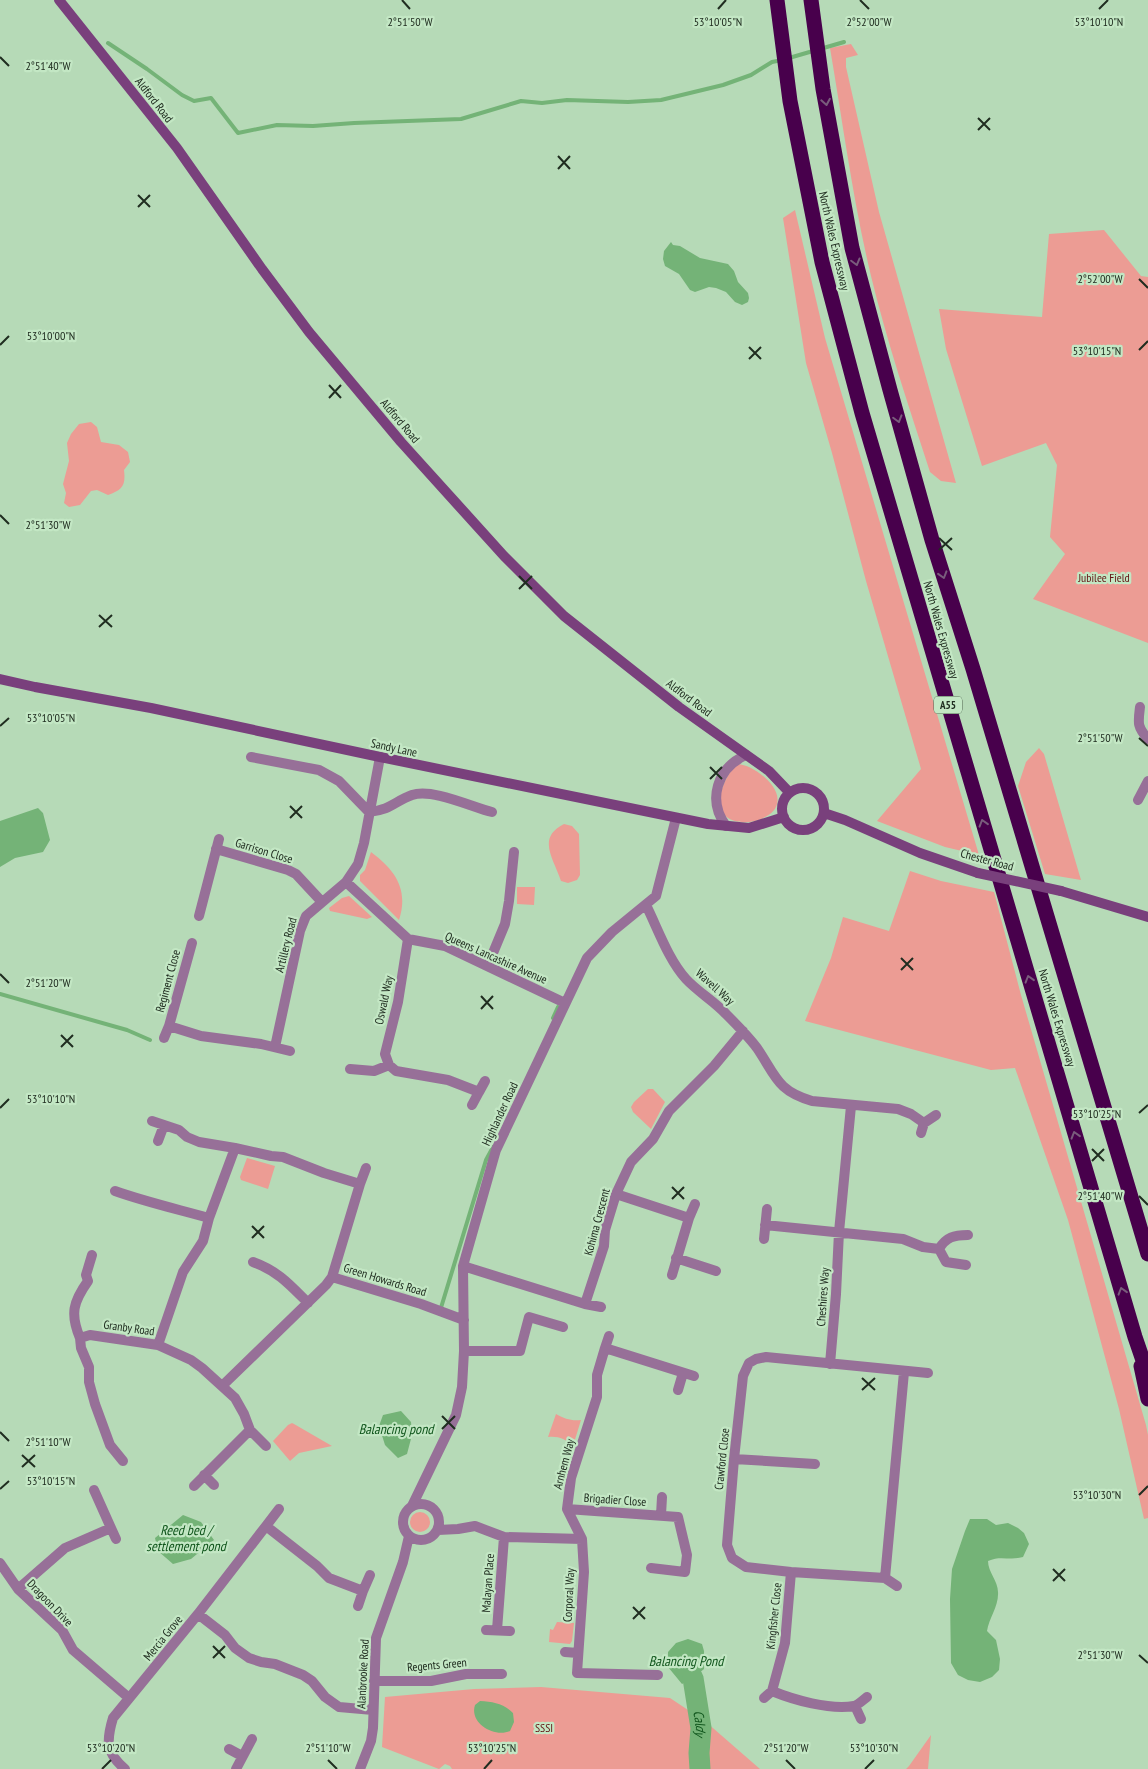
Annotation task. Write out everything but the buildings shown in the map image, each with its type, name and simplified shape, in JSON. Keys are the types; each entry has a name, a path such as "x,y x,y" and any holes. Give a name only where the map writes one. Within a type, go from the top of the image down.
{"highway":[{"name":"North Wales Expressway","path":"777,0 784,67 822,262 862,414 1148,1375"},
{"name":"North Wales Expressway","path":"811,0 818,54 852,248 890,390 932,540 973,669 1148,1254"},
{"path":"1136,1337 1148,1399"}],"main road":[{"name":"Aldford Road","path":"59,0 177,148 262,269 310,332 456,505 564,616 679,707 769,771 790,792"},
{"name":"Sandy Lane","path":"0,679 151,708 676,818 749,828 784,817"},
{"path":"805,788 815,791 822,798 824,813 818,823 802,830 791,826 784,817 782,807 786,796 790,792 805,788"},
{"name":"Chester Road","path":"824,813 920,853 978,872 1060,891 1148,917"}],"street":[{"path":"1140,707 1138,720 1140,730 1148,739"},
{"path":"726,826 716,808 717,790 728,766 746,755"},
{"path":"251,756 320,770 339,781 369,812 383,811 413,795 423,794 467,803 492,812"},
{"name":"Artillery Road","path":"274,1047 300,931 306,916 346,882 358,864 364,843 380,757"},
{"path":"1138,800 1148,781"},
{"name":"Highlander Road","path":"412,1506 456,1415 462,1387 464,1351 463,1266 496,1150 587,958 612,932 656,896 676,818"},
{"name":"Garrison Close","path":"199,916 219,838"},
{"name":"Garrison Close","path":"216,849 288,870 296,874 322,902"},
{"path":"488,966 504,924 509,901 514,852"},
{"path":"346,882 408,939"},
{"name":"Wavell Way","path":"646,905 672,957 686,978 743,1031"},
{"name":"Queens Lancashire Avenue","path":"408,939 445,946 565,1003"},
{"name":"Oswald Way","path":"389,1065 385,1054 398,1002 408,939"},
{"name":"Regiment Close","path":"164,1038 192,942"},
{"name":"Regiment Close","path":"169,1026 201,1036 290,1051"},
{"path":"743,1031 776,1081 789,1092 799,1097 812,1101 851,1106 898,1109 911,1114 922,1128 936,1115"},
{"name":"Kohima Crescent","path":"585,1304 604,1246 605,1230 616,1194 631,1162 653,1139 669,1111 714,1066 743,1031"},
{"path":"350,1068 374,1070 389,1065 396,1071 448,1080 479,1092"},
{"path":"472,1105 484,1081"},
{"name":"Cheshires Way","path":"830,1364 839,1232 851,1106"},
{"path":"152,1121 179,1130 187,1137 199,1142 284,1157 324,1173 360,1184"},
{"path":"158,1141 164,1125"},
{"path":"158,1345 183,1272 203,1241 209,1218 235,1148"},
{"name":"Green Howards Road","path":"366,1168 332,1276 421,1304 464,1320"},
{"path":"114,1191 209,1218"},
{"path":"616,1194 689,1218"},
{"path":"672,1276 676,1258 695,1204"},
{"path":"764,1238 767,1209"},
{"path":"765,1225 903,1239 922,1247 939,1249"},
{"path":"939,1249 944,1240 956,1235 968,1235"},
{"path":"939,1249 946,1262 966,1265"},
{"path":"92,1255 86,1274 88,1281 76,1298 73,1314 81,1348 89,1367 89,1382 95,1404 110,1445 124,1461"},
{"path":"676,1258 716,1271"},
{"path":"253,1262 262,1271 282,1277 308,1303"},
{"path":"463,1266 585,1304 602,1307"},
{"path":"222,1386 308,1303 332,1276"},
{"path":"464,1351 520,1351 529,1318 563,1328"},
{"name":"Granby Road","path":"80,1338 90,1335 158,1345 191,1360 235,1398 250,1430 266,1446"},
{"name":"Arnhem Way","path":"582,1539 567,1509 571,1478 597,1397 597,1375 609,1336"},
{"path":"606,1348 694,1376"},
{"name":"Crawford Close","path":"885,1578 746,1567 732,1558 727,1545 743,1376 749,1363 766,1357 928,1373"},
{"path":"897,1586 885,1578 904,1372"},
{"path":"678,1390 684,1373"},
{"path":"194,1486 250,1430"},
{"path":"734,1458 815,1464"},
{"path":"204,1475 214,1485"},
{"name":"Highlander Road","path":"422,1485 423,1504"},
{"path":"94,1490 116,1539"},
{"name":"Brigadier Close","path":"661,1515 662,1496"},
{"path":"441,1528 436,1512 433,1508 423,1504 412,1506 404,1514 405,1531 409,1536 419,1540 430,1537 441,1528 458,1529 475,1526 504,1537 582,1539"},
{"name":"Mercia Grove","path":"125,1769 116,1762 110,1752 107,1735 113,1718 198,1614 279,1509"},
{"name":"Brigadier Close","path":"567,1509 678,1517 687,1555 685,1572 651,1568"},
{"path":"266,1526 317,1566 329,1578 363,1591"},
{"path":"18,1589 65,1548 111,1528"},
{"name":"Alanbrooke Road","path":"360,1769 371,1741 373,1728 372,1710 376,1638 406,1552 409,1536"},
{"name":"Malayan Place","path":"504,1537 492,1630 510,1631"},
{"name":"Corporal Way","path":"582,1539 584,1572 577,1673 658,1675"},
{"name":"Alanbrooke Road","path":"406,1552 419,1540"},
{"name":"Dragoon Drive","path":"0,1563 18,1589 62,1630 73,1650 130,1698"},
{"name":"Kingfisher Close","path":"791,1572 786,1643 768,1694 810,1703 855,1706"},
{"path":"358,1606 370,1575"},
{"path":"198,1614 225,1636 235,1648 249,1658 275,1664 303,1675 312,1681 325,1697 339,1707 372,1710"},
{"path":"566,1652 578,1653"},
{"name":"Regents Green","path":"374,1681 431,1681 466,1674 502,1674"},
{"path":"861,1719 855,1706 867,1697"},
{"path":"236,1769 252,1739"},
{"path":"229,1749 242,1756"}],"green space":[{"path":"851,44 858,55 846,58 846,67 879,212 956,483 941,481 930,472 891,350 871,276 854,191 830,48"},
{"path":"795,210 825,338 979,855 945,847 877,821 921,769 866,581 806,363 783,218"},
{"name":"Jubilee Field","path":"1104,230 1141,276 1148,277 1148,643 1033,599 1065,554 1050,537 1057,465 1046,443 982,466 946,349 939,309 1042,317 1049,234"},
{"path":"91,422 97,427 101,442 119,445 128,452 130,462 124,470 124,484 120,489 108,495 97,490 91,491 80,505 69,507 64,503 66,493 63,484 69,461 67,443 79,424"},
{"path":"1039,748 1044,754 1081,880 1045,874 1018,786 1026,762"},
{"path":"738,764 758,772 775,790 777,804 772,812 764,818 741,822 730,819 723,813 720,802 723,786 731,771"},
{"path":"564,824 572,826 579,834 580,875 577,880 568,883 561,881 549,850 551,836"},
{"path":"371,852 387,866 398,881 402,899 399,920 360,881 360,875 365,870"},
{"path":"910,871 941,881 994,892 1021,995 1146,1425 1148,1435 1148,1518 1144,1519 1119,1409 1068,1220 1015,1068 991,1070 805,1021 831,958 843,917 889,931"},
{"path":"517,887 535,887 534,905 517,904"},
{"path":"349,896 372,917 367,919 330,911 329,908 342,898"},
{"path":"648,1089 653,1089 665,1102 651,1129 633,1112 631,1107"},
{"path":"247,1158 275,1166 268,1189 241,1180 240,1177"},
{"path":"556,1414 568,1419 581,1420 573,1446 562,1438 548,1437"},
{"path":"292,1423 332,1446 299,1453 290,1461 273,1441"},
{"path":"420,1512 427,1515 430,1522 427,1529 420,1532 413,1529 410,1522 413,1515"},
{"path":"557,1622 574,1623 570,1644 549,1642 550,1629 553,1630"},
{"name":"SSSI","path":"541,1687 670,1698 706,1722 760,1769 701,1769 705,1722 697,1726 699,1769 452,1769 445,1764 439,1769 382,1747 385,1697 474,1689"},
{"path":"931,1735 928,1769 906,1769 909,1766"}],"water":[{"path":"671,242 673,245 680,246 700,258 728,264 734,271 738,282 748,293 748,302 742,305 735,302 726,292 716,288 709,287 695,292 690,290 679,274 665,266 663,259 664,251"},
{"path":"38,808 43,813 50,840 43,852 15,858 0,867 0,821"},
{"name":"Balancing pond","path":"401,1411 411,1422 412,1435 407,1454 398,1458 385,1445 379,1426 383,1415"},
{"name":"Reed bed / settlement pond","path":"183,1515 201,1522 214,1540 191,1559 173,1564 158,1551 155,1538"},
{"path":"970,1519 987,1519 996,1525 1008,1523 1024,1533 1029,1544 1023,1557 997,1558 988,1561 996,1584 998,1597 987,1631 996,1640 1000,1659 999,1670 992,1677 980,1682 968,1680 958,1675 951,1663 950,1599 952,1569"},
{"name":"Balancing Pond","path":"688,1639 702,1644 704,1669 682,1684 668,1667 668,1652 676,1643"},
{"path":"480,1701 498,1704 513,1713 514,1722 510,1731 504,1733 490,1731 479,1723 474,1712 475,1705"}],"waterway":[{"path":"820,49 844,42"},
{"path":"108,43 182,95 194,101 211,98 238,133 277,125 313,126 461,119 521,101 542,103 567,100 628,102 661,100 723,85 751,75 772,62 782,60"},
{"path":"789,58 813,51"},
{"path":"0,994 127,1030 150,1040"},
{"path":"553,1018 558,1007"},
{"path":"440,1311 486,1160 493,1147"},
{"name":"Caldy","path":"693,1678 701,1728 700,1769"}]}
